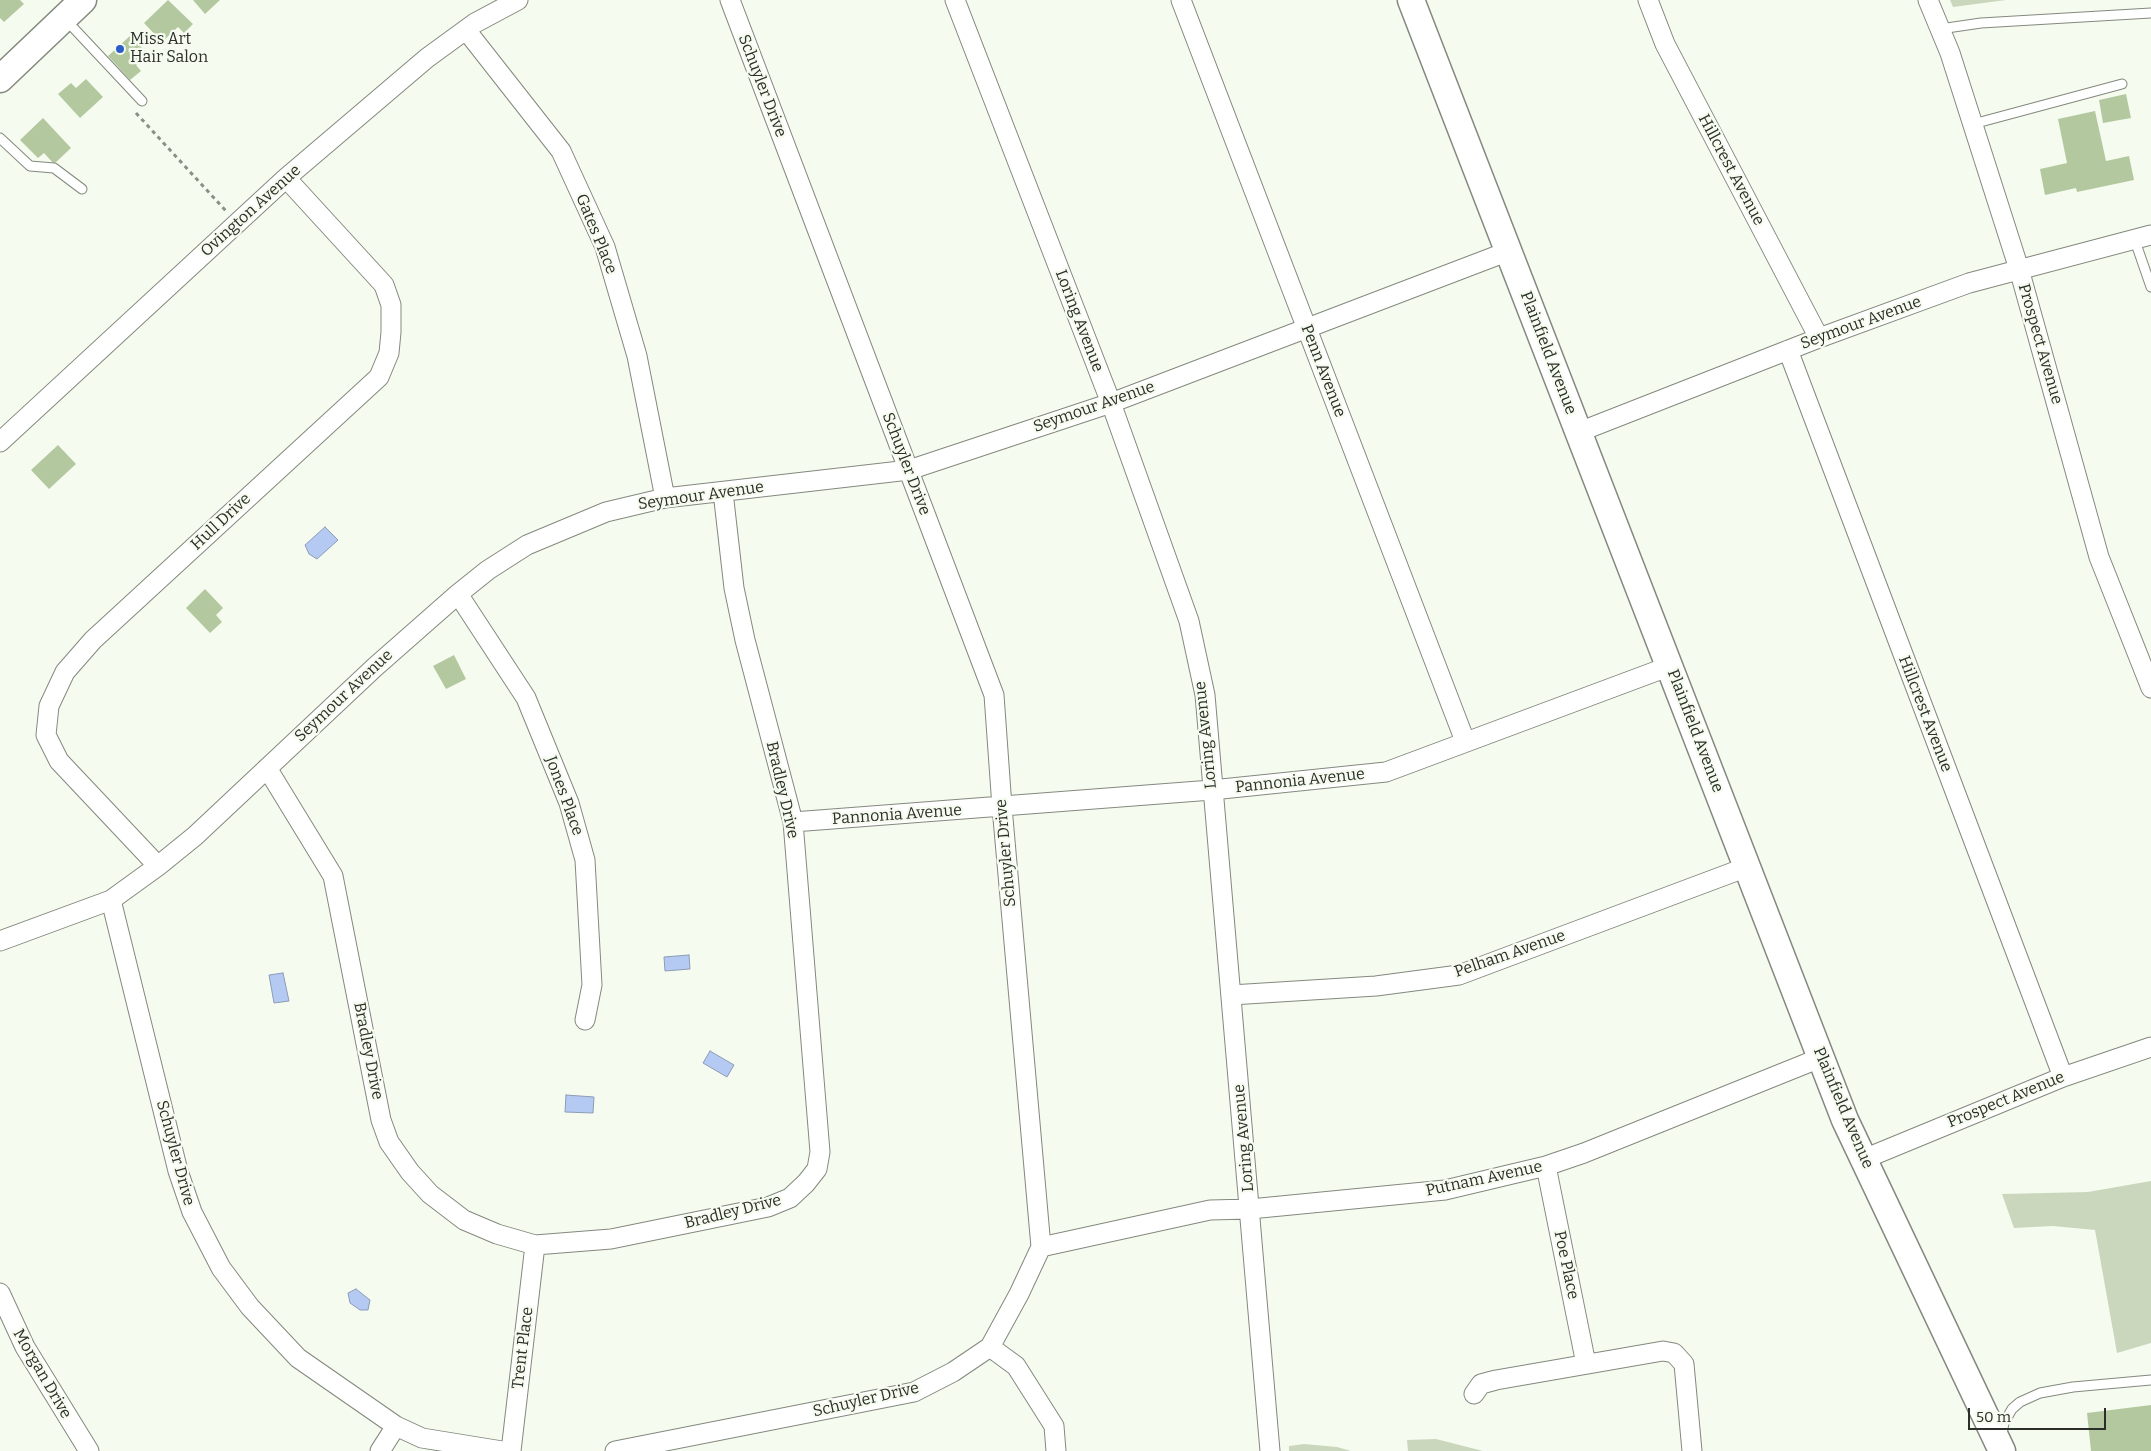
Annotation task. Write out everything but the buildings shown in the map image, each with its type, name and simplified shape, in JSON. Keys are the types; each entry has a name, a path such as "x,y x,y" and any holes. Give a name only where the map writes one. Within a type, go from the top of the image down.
{"street":[{"path":"0,78 83,0"},
{"name":"Ovington Avenue","path":"0,442 286,178 427,58 466,30 518,0"},
{"name":"Schuyler Drive","path":"615,1451 634,1450 914,1392 953,1372 990,1346 1019,1294 1041,1247 1002,807 994,694 730,0"},
{"name":"Loring Avenue","path":"955,0 1111,403 1189,621 1205,695 1270,1451"},
{"name":"Penn Avenue","path":"1181,0 1465,741"},
{"name":"Plainfield Avenue","path":"1411,0 1845,1120 2003,1451"},
{"name":"Hillcrest Avenue","path":"1648,0 1665,44 1820,338"},
{"name":"Prospect Avenue","path":"1928,0 1973,124 2019,270 2099,557 2151,688"},
{"name":"Gates Place","path":"466,30 560,151 605,247 637,356 665,498"},
{"name":"Hull Drive","path":"158,866 59,761 46,736 49,706 65,672 94,640 379,377 389,353 391,332 391,305 384,285 286,178"},
{"name":"Seymour Avenue","path":"1579,432 1788,350 1969,283 2142,236"},
{"name":"Seymour Avenue","path":"0,941 111,900 158,866 195,836 375,667 458,594 488,570 527,545 606,512 665,498 908,470 1111,403 1508,251"},
{"name":"Hillcrest Avenue","path":"1788,350 2063,1077"},
{"name":"Bradley Drive","path":"267,768 333,876 381,1120 388,1142 410,1172 430,1194 464,1220 497,1234 535,1245 611,1239 768,1207 790,1198 806,1184 817,1169 820,1152 793,822 741,623 731,568 723,492"},
{"name":"Jones Place","path":"458,594 526,698 569,803 586,860 592,985 586,1020"},
{"name":"Pannonia Avenue","path":"793,822 1212,790 1386,772 1670,666"},
{"name":"Pelham Avenue","path":"1231,995 1376,986 1459,975 1747,867"},
{"name":"Schuyler Drive","path":"111,900 178,1171 192,1212 221,1268 250,1307 298,1358 396,1426 422,1438 502,1451"},
{"name":"Prospect Avenue","path":"1864,1159 2063,1077 2151,1048"},
{"name":"Putnam Avenue","path":"1041,1247 1210,1210 1250,1209 1445,1190 1546,1166 1584,1153 1820,1058"},
{"name":"Poe Place","path":"1546,1166 1586,1364"},
{"name":"Trent Place","path":"511,1451 535,1245"},
{"name":"Morgan Drive","path":"0,1294 25,1347 90,1451"},
{"path":"990,1346 1016,1366 1054,1426 1056,1451"},
{"path":"1474,1394 1482,1384 1489,1382 1663,1350 1674,1353 1684,1364 1692,1451"},
{"path":"380,1451 396,1426"}],"lane":[{"path":"1940,29 1980,23 2150,16"},
{"path":"64,18 142,101"},
{"path":"1973,124 2122,84"},
{"path":"0,138 30,166 54,168 82,189"},
{"path":"2142,236 2151,287"},
{"path":"2003,1451 2002,1432 2007,1418 2020,1402 2030,1397 2073,1386 2151,1380"}],"path":[{"path":"132,109 226,211"}],"green space":[{"path":"1950,0 2006,0 1953,7"},
{"path":"2151,1181 2151,1343 2117,1353 2095,1230 2053,1226 2014,1228 2002,1194 2088,1192"},
{"path":"1436,1439 1483,1451 1408,1451 1407,1440"},
{"path":"1304,1444 1337,1447 1351,1451 1289,1451 1289,1446"}],"water":[{"path":"325,527 338,540 317,559 309,554 305,545"},
{"path":"689,955 690,969 665,971 664,957"},
{"path":"283,973 289,1001 274,1003 269,975"},
{"path":"710,1051 734,1065 727,1077 703,1063"},
{"path":"566,1095 594,1097 593,1113 565,1112"},
{"path":"356,1289 370,1300 368,1310 360,1310 350,1303 348,1293"}],"place":[{"name":"Miss Art Hair Salon","path":"120,49"}]}
